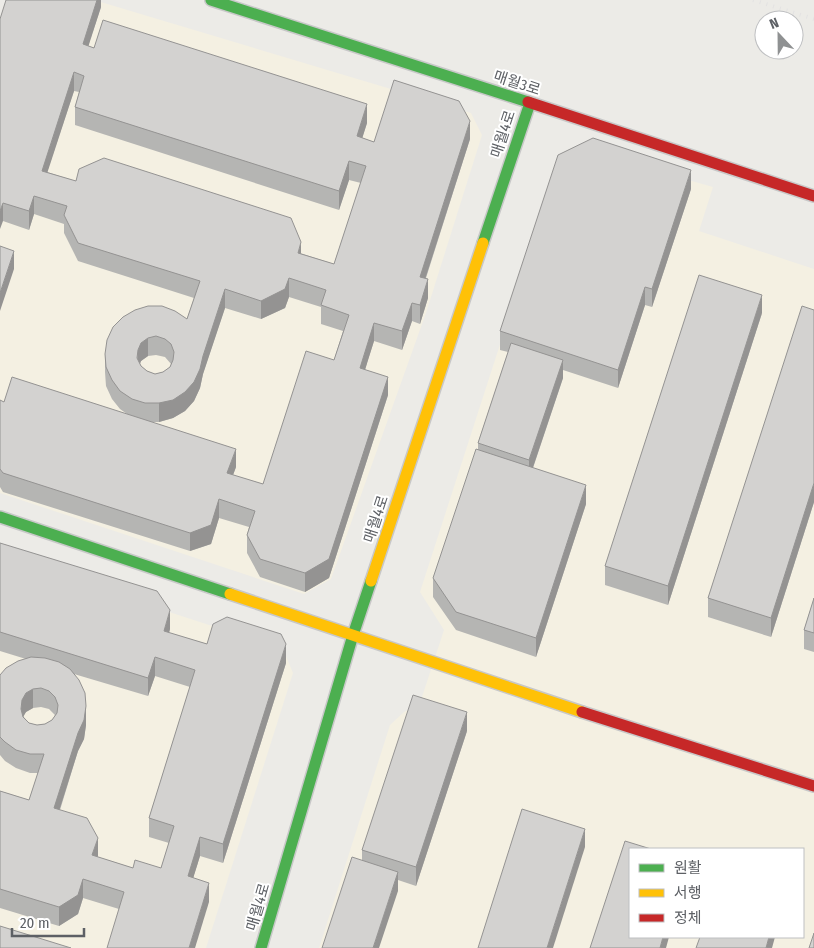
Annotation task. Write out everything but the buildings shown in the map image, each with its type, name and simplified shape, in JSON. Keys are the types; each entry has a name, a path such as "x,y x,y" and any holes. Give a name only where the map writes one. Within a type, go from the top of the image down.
{"street":[{"name":"매월3로","path":"211,0 814,196"},
{"name":"매월4로","path":"261,948 354,635 530,103"},
{"path":"0,517 553,703 814,786"}],"shaded area":[{"path":"94,0 471,113 482,135 426,313 331,579 304,594 0,493 0,25"},
{"path":"593,153 713,187 699,231 814,269 814,948 319,948 390,725 404,712 420,703 444,630 420,592 556,171"},
{"path":"0,557 283,649 293,673 206,948 0,948"}],"railway":[{"path":"753,0 814,19"}],"traffic: fast":[{"path":"211,0 528,102"},
{"path":"483,243 530,103"},
{"path":"0,517 230,594"},
{"path":"261,948 353,635 371,581"}],"traffic: slow":[{"path":"371,581 483,243"},
{"path":"230,594 582,712"}],"traffic: jam":[{"path":"528,102 814,196"},
{"path":"582,712 814,786"}]}
